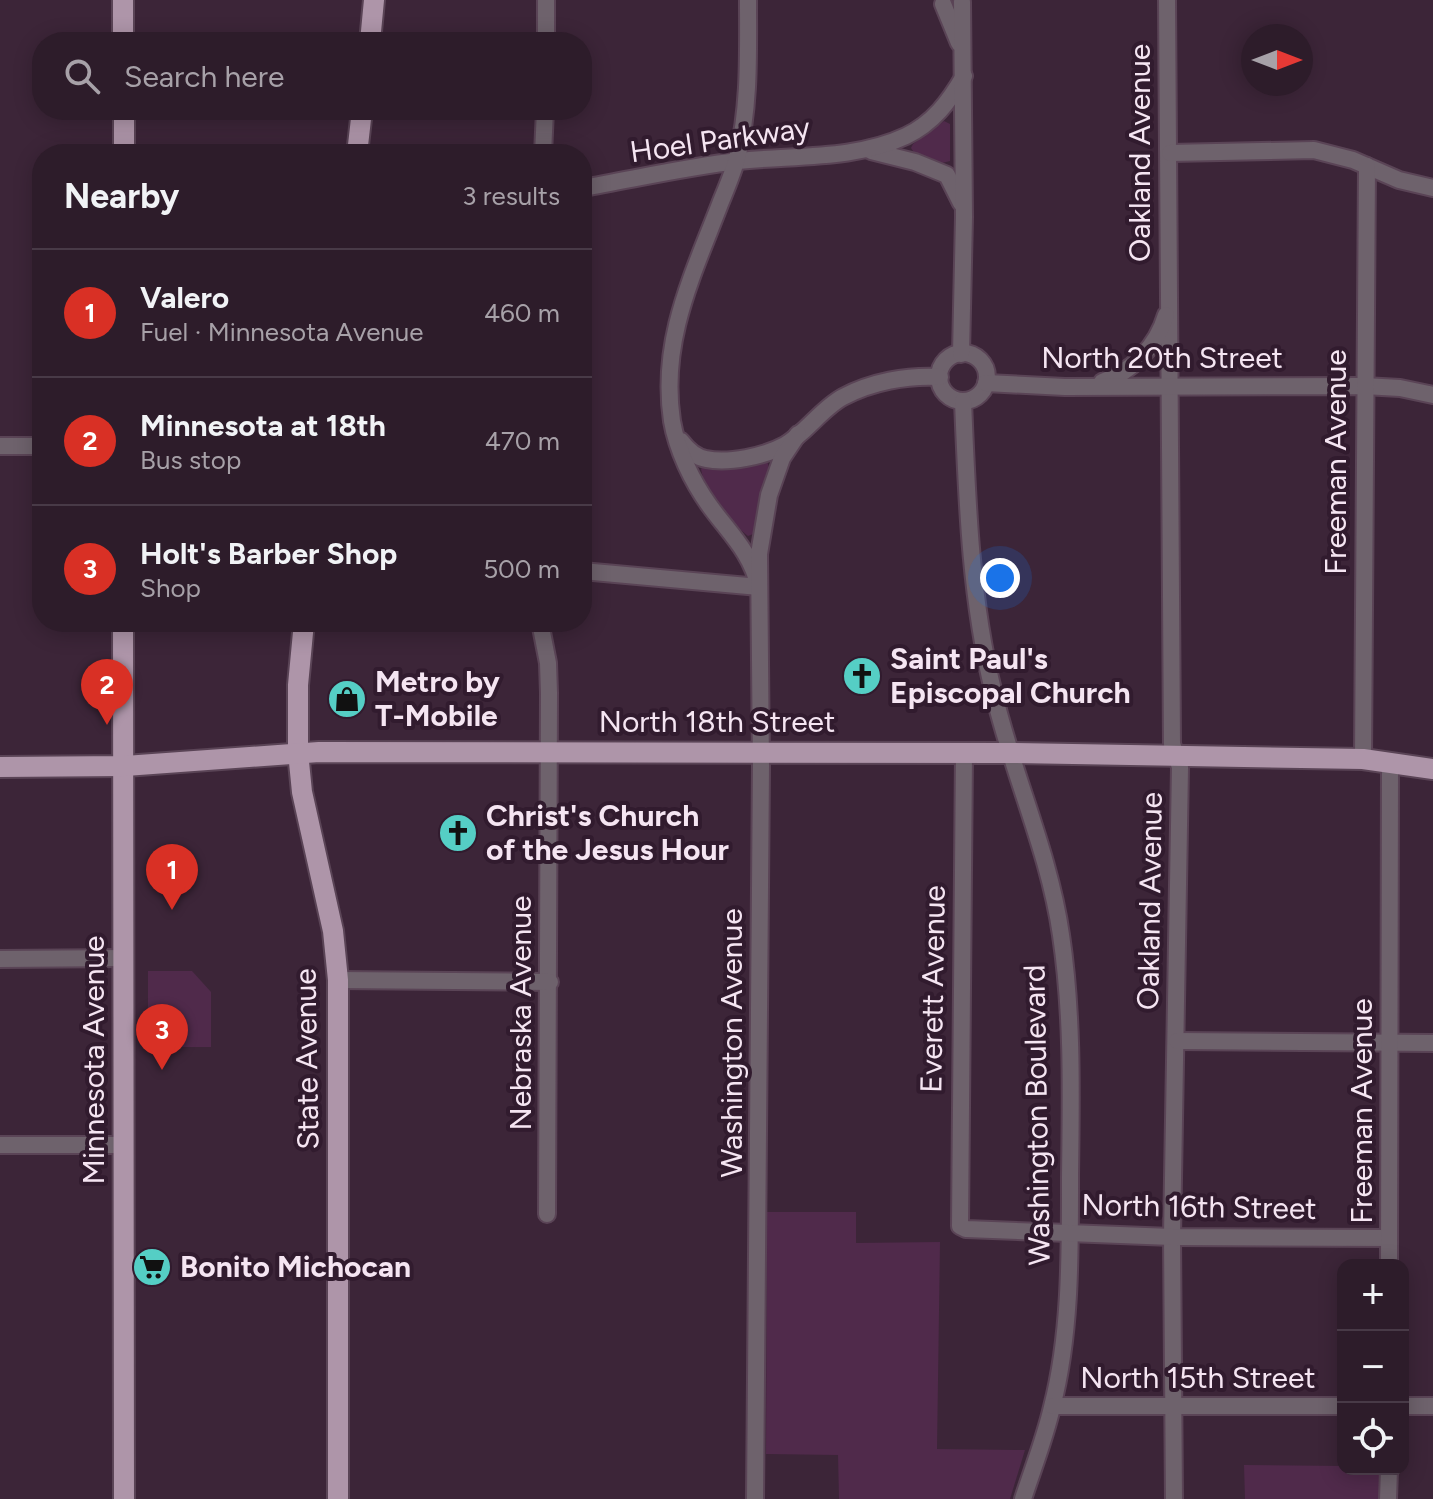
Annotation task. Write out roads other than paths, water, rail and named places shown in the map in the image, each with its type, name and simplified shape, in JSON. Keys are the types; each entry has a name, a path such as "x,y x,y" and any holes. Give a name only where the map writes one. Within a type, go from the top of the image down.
{"main road":[{"path":"123,0 123,32"},
{"path":"371,32 374,0"},
{"path":"124,120 124,144"},
{"path":"358,144 361,120"},
{"name":"Minnesota Avenue","path":"123,632 124,1499"},
{"name":"State Avenue","path":"303,632 298,685 298,752 302,792 333,931 338,980 338,1499"},
{"name":"North 18th Street","path":"0,767 125,766 298,752 761,751 1363,759 1433,769"}],"street":[{"path":"546,0 546,32"},
{"name":"Washington Avenue","path":"748,0 745,121 736,162 680,307 673,334 669,373 672,421 679,448 707,503 748,555 759,587"},
{"name":"Oakland Avenue","path":"1167,0 1172,744 1180,767 1172,1237 1174,1499"},
{"path":"961,354 964,1 940,2 963,56"},
{"name":"Hoel Parkway","path":"592,186 736,162 865,150 888,144 926,124 946,106 964,76"},
{"path":"543,144 545,120"},
{"name":"Hoel Parkway","path":"865,150 915,162 947,175 960,196 964,217"},
{"path":"1170,153 1314,150 1367,166 1399,180 1433,188"},
{"name":"Freeman Avenue","path":"1363,759 1367,166"},
{"name":"Oakland Avenue","path":"1065,387 1118,377 1150,349 1165,320 1168,306"},
{"path":"961,354 975,357 981,362 985,368 986,383 978,396 963,401 946,394 940,377 948,359 961,354"},
{"path":"672,421 687,449 705,459 746,457 785,445 841,398 864,388 909,377 940,377"},
{"name":"North 20th Street","path":"986,383 1065,387 1364,386 1400,388 1433,395"},
{"name":"Washington Boulevard","path":"963,401 974,571 982,634 1004,737 1012,753 1048,873 1061,933 1068,989 1070,1233 1064,1331 1053,1406 1023,1499"},
{"name":"Washington Avenue","path":"755,1499 760,539 769,495 782,458 798,434"},
{"path":"0,446 32,446"},
{"path":"592,572 759,587"},
{"name":"Nebraska Avenue","path":"542,632 548,663 550,751 547,1214"},
{"name":"Everett Avenue","path":"960,1226 964,753"},
{"name":"Freeman Avenue","path":"1389,1259 1390,765"},
{"path":"0,959 125,958"},
{"path":"338,980 550,982"},
{"path":"1177,1041 1433,1043"},
{"path":"0,1145 124,1145"},
{"name":"North 16th Street","path":"960,1226 966,1229 1172,1237 1389,1238"},
{"name":"North 15th Street","path":"1053,1406 1337,1406"},
{"path":"1409,1406 1433,1406"},
{"path":"1388,1499 1389,1475"}],"place":[{"name":"Saint Paul's Episcopal Church","path":"862,676"},
{"name":"Metro by T-Mobile","path":"347,699"},
{"name":"Minnesota at 18th","path":"107,725"},
{"name":"Christ's Church of the Jesus Hour","path":"458,833"},
{"name":"Valero","path":"172,910"},
{"name":"Holt's Barber Shop","path":"162,1070"},
{"name":"Bonito Michocan","path":"152,1267"}]}
